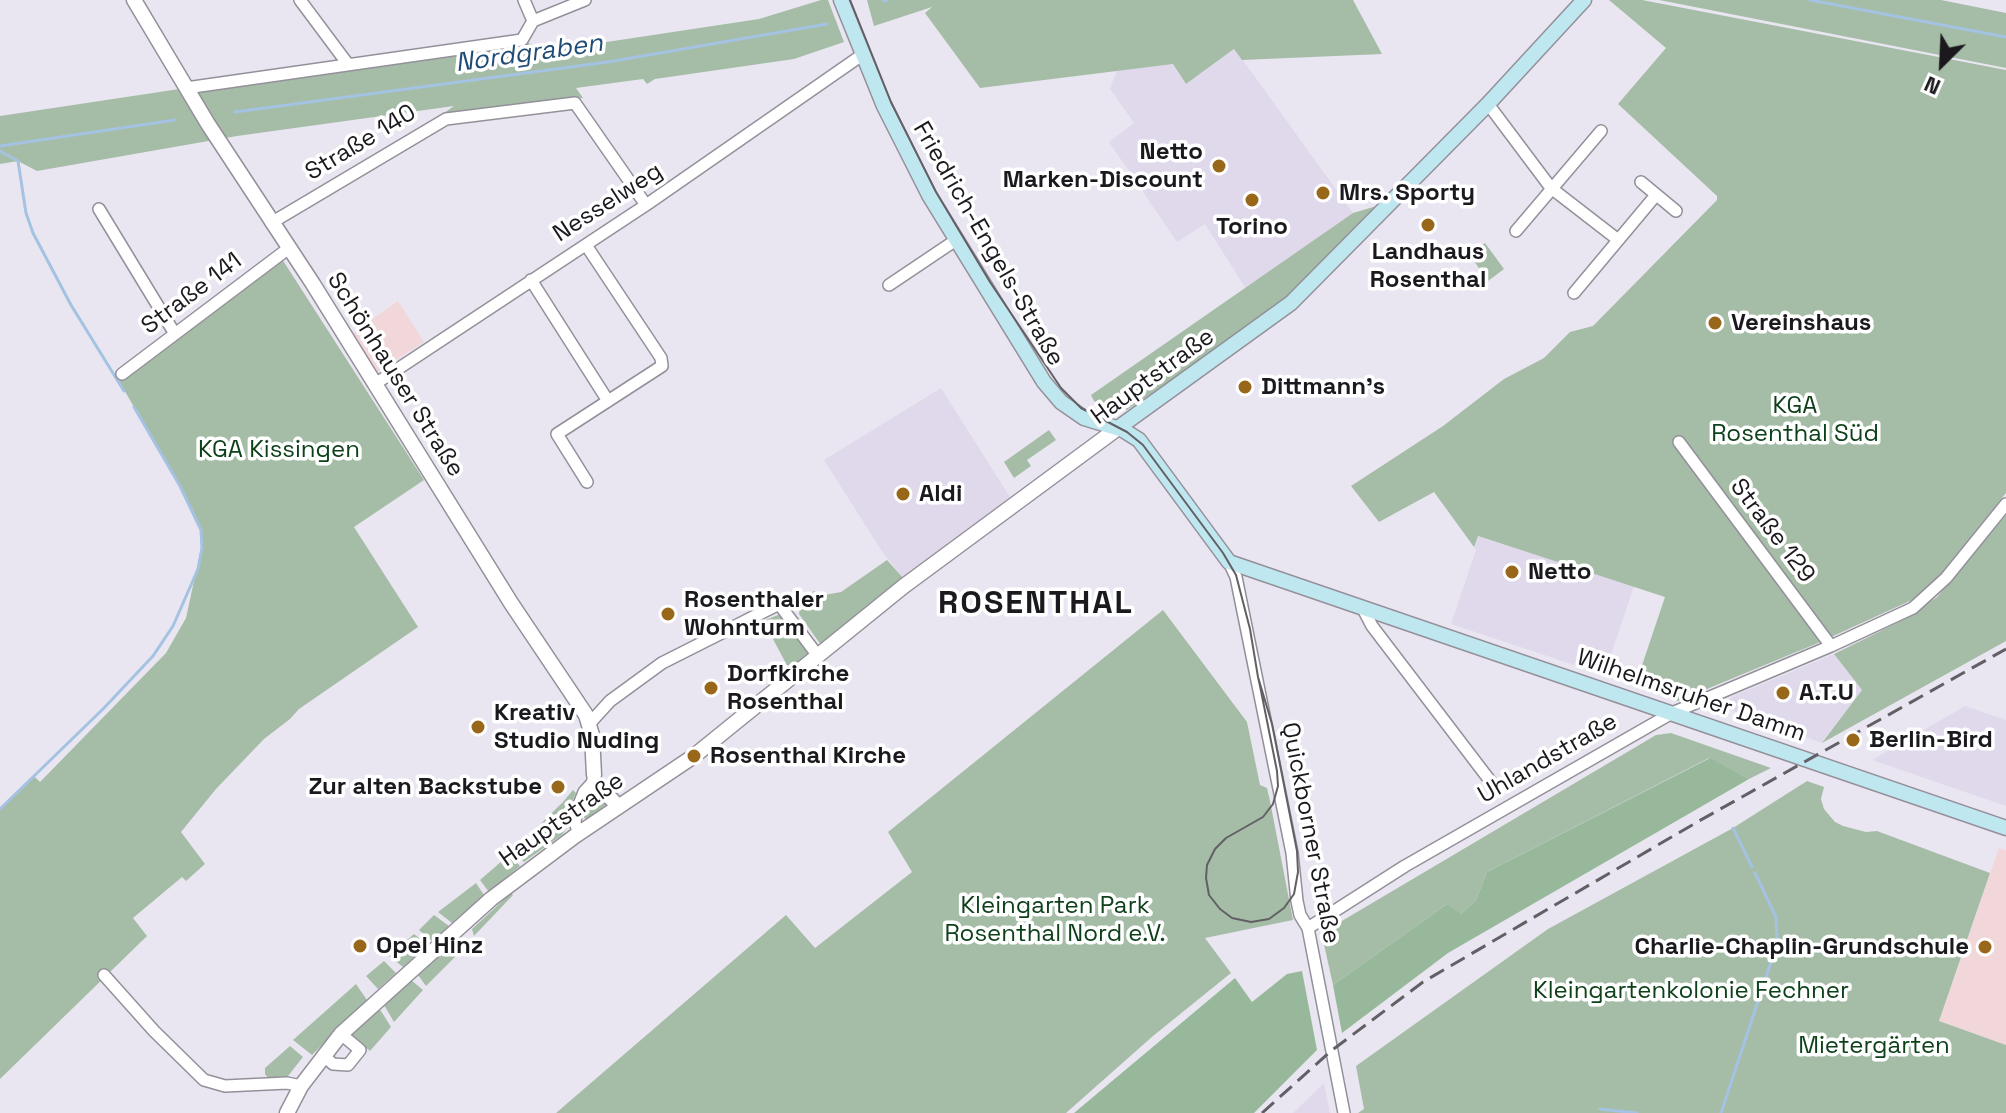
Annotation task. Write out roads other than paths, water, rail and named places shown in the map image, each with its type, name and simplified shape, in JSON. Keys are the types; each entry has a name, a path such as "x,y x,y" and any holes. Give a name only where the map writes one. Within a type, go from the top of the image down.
{"main road":[{"name":"Friedrich-Engels-Straße","path":"841,0 899,138 956,240 1051,392 1084,418 1118,428"},
{"name":"Hauptstraße","path":"1118,428 1291,303 1488,104 1584,0"},
{"path":"1118,428 1139,440 1229,562"},
{"name":"Wilhelmsruher Damm","path":"1229,562 2006,828"}],"street":[{"name":"Schönhauser Straße","path":"134,0 271,223 590,723 594,778"},
{"path":"302,0 347,63"},
{"path":"524,0 533,21"},
{"path":"186,88 522,40 533,21 585,0"},
{"name":"Nesselweg","path":"375,384 646,205 862,55"},
{"name":"Straße 140","path":"271,223 446,119 575,103 646,205"},
{"path":"1488,104 1551,188 1617,239"},
{"path":"1516,231 1601,131"},
{"path":"1641,182 1676,211"},
{"path":"1574,293 1656,195"},
{"path":"99,209 175,334"},
{"path":"889,285 956,240"},
{"path":"586,245 661,358 662,366 557,434 587,482"},
{"name":"Straße 141","path":"122,374 289,248"},
{"path":"531,280 608,401"},
{"name":"Hauptstraße","path":"287,1113 301,1086 341,1034 491,899 579,833 694,756 904,586 1118,428"},
{"name":"Straße 129","path":"1679,442 1831,646"},
{"name":"Uhlandstraße","path":"1308,928 1405,866 1672,713 1913,608 1932,594 2006,504"},
{"name":"Quickborner Straße","path":"1229,562 1236,577 1292,853 1299,912 1308,928 1344,1113"},
{"path":"590,723 610,701 662,663 779,604 818,656"},
{"path":"1362,607 1372,626 1491,782"},
{"path":"579,833 575,823 576,812 594,778 618,806"},
{"path":"104,975 154,1031 204,1080 225,1086 287,1083 301,1086"},
{"path":"323,1055 333,1064 348,1065 360,1050 341,1034"}],"waterway":[{"name":"Nordgraben","path":"1810,0 2006,37"},
{"name":"Nordgraben","path":"235,112 608,62 827,24"},
{"name":"Nordgraben","path":"0,146 175,120"},
{"path":"0,151 18,161 26,213 33,233 71,305 124,391"},
{"path":"0,809 153,656 173,626 198,569 201,530 180,486 134,407"},
{"path":"1733,828 1752,867"},
{"path":"1721,1113 1777,944 1776,917 1755,873"},
{"path":"1600,1109 1637,1113"}],"tram line":[{"path":"850,0 891,102 936,192 990,282 1061,388 1081,408 1127,432 1143,445 1236,575 1250,629 1258,677 1277,771 1278,786 1273,804 1263,817 1226,838 1215,849 1207,865 1206,878 1209,895 1220,909 1232,918 1251,922 1269,919 1284,908 1294,894 1298,872 1297,851 1272,724 1258,677"}],"railway":[{"path":"1262,1113 1331,1051 1423,982 1699,821 2006,649"}],"place":[{"name":"Netto Marken-Discount","path":"1219,166"},
{"name":"Mrs. Sporty","path":"1323,193"},
{"name":"Torino","path":"1252,200"},
{"name":"Landhaus Rosenthal","path":"1428,225"},
{"name":"Vereinshaus","path":"1715,323"},
{"name":"Dittmann's","path":"1245,387"},
{"name":"Aldi","path":"903,494"},
{"name":"Netto","path":"1512,572"},
{"name":"Rosenthaler Wohnturm","path":"668,614"},
{"name":"Dorfkirche Rosenthal","path":"711,688"},
{"name":"A.T.U","path":"1783,693"},
{"name":"Kreativ Studio Nuding","path":"478,727"},
{"name":"Berlin-Bird","path":"1853,740"},
{"name":"Rosenthal Kirche","path":"694,756"},
{"name":"Zur alten Backstube","path":"558,787"},
{"name":"Opel Hinz","path":"360,946"},
{"name":"Charlie-Chaplin-Grundschule","path":"1985,947"}],"district":[{"name":"ROSENTHAL","path":"1036,604"}],"park label":[{"name":"KGA Rosenthal Süd","path":"1795,420"},
{"name":"KGA Kissingen","path":"279,450"},
{"name":"Kleingarten Park Rosenthal Nord e.V.","path":"1055,920"},
{"name":"Kleingartenkolonie Fechner","path":"1691,991"},
{"name":"Mietergärten","path":"1874,1046"}]}
